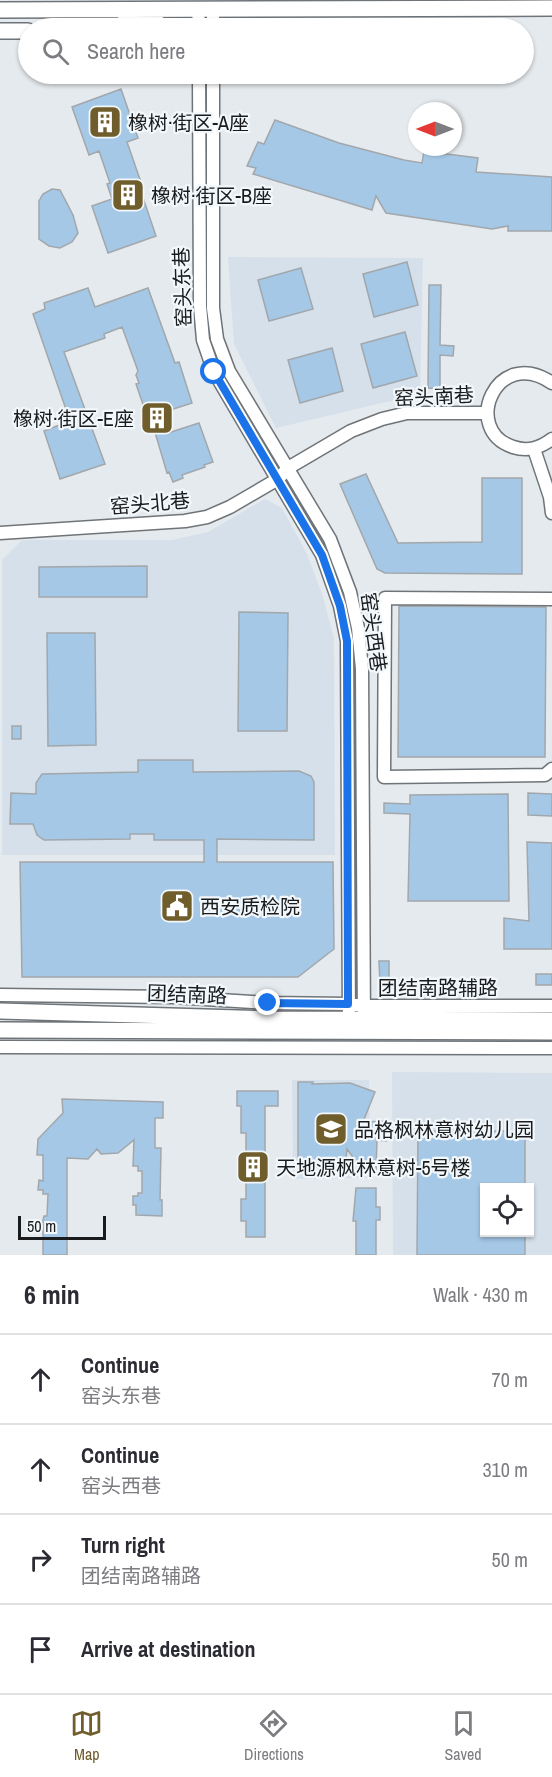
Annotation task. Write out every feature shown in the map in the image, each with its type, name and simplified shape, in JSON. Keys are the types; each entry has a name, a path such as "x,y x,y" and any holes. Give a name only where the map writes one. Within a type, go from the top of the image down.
{"main road":[{"path":"141,0 171,8"},
{"path":"141,18 171,8"},
{"path":"0,10 552,8"},
{"path":"0,31 18,31"},
{"name":"团结南路","path":"0,1011 348,1018 552,1032"},
{"name":"团结南路","path":"0,1030 348,1018"},
{"name":"团结南路","path":"364,1019 552,1020"}],"street":[{"path":"203,18 206,9"},
{"path":"206,9 209,18"},
{"name":"窑头东巷","path":"199,84 200,306 203,340 214,372 278,479"},
{"name":"窑头东巷","path":"213,84 213,308 217,339 229,371 288,468"},
{"path":"552,383 528,372 515,374 503,380 494,389 488,401 487,413 491,427 498,438 508,445 519,449 534,449 552,439"},
{"name":"窑头南巷","path":"288,468 351,431 407,412 487,413"},
{"path":"534,449 550,497 552,513"},
{"name":"窑头北巷","path":"0,532 185,521 207,517 230,507 278,479 288,468"},
{"name":"窑头西巷","path":"288,468 330,538 350,592 358,628 362,669 364,1019"},
{"name":"窑头西巷","path":"278,479 322,555 340,606 347,641 348,1018"},
{"path":"552,599 385,598 384,777 545,775 552,769"},
{"name":"团结南路辅路","path":"0,995 173,997 268,1003 364,1019 552,1006"},
{"path":"0,1047 552,1048"}],"shaded area":[{"path":"228,257 423,258 420,394 276,428 234,344"},
{"path":"265,499 282,508 307,554 322,594 334,638 335,855 2,855 2,560 22,540 172,540 208,532"},
{"path":"392,1072 552,1073 552,1255 393,1255"},
{"name":"品格枫林意树幼儿园","path":"292,1080 369,1080 370,1178 293,1179"}],"building":[{"path":"121,89 138,138 127,142 156,236 108,253 92,206 112,199 107,184 110,183 99,151 89,155 72,107"},
{"path":"275,120 339,143 404,160 422,163 423,156 462,156 478,158 476,172 552,177 552,231 508,231 508,226 492,229 386,213 376,196 372,210 253,174 256,168 247,166 258,142 264,144"},
{"path":"52,189 60,190 73,215 78,233 72,242 60,248 49,246 39,239 39,201 43,194"},
{"path":"407,262 418,305 374,317 363,274"},
{"path":"301,268 313,309 269,321 258,280"},
{"path":"429,285 441,285 440,345 454,346 453,356 440,355 440,389 428,388"},
{"path":"88,288 95,307 148,288 175,363 179,362 192,403 161,413 168,433 199,423 213,462 182,475 183,478 173,482 169,472 167,473 149,412 146,413 136,384 139,383 136,375 138,371 122,327 104,334 105,338 64,352 105,464 60,479 44,431 70,421 33,314 45,309 44,303"},
{"path":"405,332 417,376 373,388 361,344"},
{"path":"332,348 343,391 300,403 288,360"},
{"path":"366,474 398,543 482,542 482,478 522,478 522,574 385,573 377,569 340,484"},
{"path":"147,566 147,597 39,597 39,567"},
{"path":"399,606 546,607 545,757 398,757"},
{"path":"239,612 288,613 287,731 238,731"},
{"path":"47,633 95,633 96,745 48,746"},
{"path":"12,726 21,726 21,739 12,739"},
{"name":"西安质检院","path":"138,760 193,760 193,772 299,771 311,776 314,782 314,840 217,839 217,862 333,862 334,949 298,977 22,977 20,862 204,862 204,840 154,840 154,834 130,834 130,839 44,840 37,835 33,824 10,824 11,793 36,794 36,783 42,774 138,772"},
{"path":"528,793 552,794 552,816 528,815"},
{"path":"508,794 509,901 408,901 410,814 384,813 384,803 410,804 410,795"},
{"path":"527,842 552,843 552,949 504,949 504,918 529,921"},
{"path":"379,961 389,961 389,984 380,984"},
{"path":"536,974 552,974 552,985 536,985"},
{"name":"品格枫林意树幼儿园","path":"298,1082 350,1083 375,1092 363,1122 386,1121 386,1141 377,1140 376,1170 363,1171 347,1149 345,1168 311,1167 311,1163 298,1163"},
{"name":"天地源枫林意树-5号楼","path":"237,1091 278,1091 278,1106 265,1106 265,1237 246,1237 246,1221 241,1221 241,1199 246,1199 246,1179 241,1179 241,1155 246,1155 246,1133 241,1133 241,1106 237,1106"},
{"path":"62,1099 163,1102 163,1118 155,1118 155,1148 161,1148 162,1216 136,1215 133,1196 142,1193 142,1171 138,1171 138,1166 133,1166 134,1140 118,1153 101,1154 97,1149 88,1159 67,1158 67,1255 43,1255 43,1220 44,1216 47,1216 48,1194 43,1194 43,1190 38,1190 39,1180 43,1181 43,1155 37,1155 38,1139 63,1113"},
{"path":"418,1131 525,1131 525,1183 480,1183 480,1237 525,1237 525,1255 417,1255"},
{"path":"356,1188 376,1188 376,1207 380,1207 380,1220 376,1220 376,1255 356,1255 356,1221 353,1221"}],"place":[{"name":"橡树·街区-A座","path":"105,122"},
{"name":"橡树·街区-B座","path":"128,195"},
{"name":"橡树·街区-E座","path":"157,418"},
{"name":"西安质检院","path":"177,906"},
{"name":"品格枫林意树幼儿园","path":"331,1129"},
{"name":"天地源枫林意树-5号楼","path":"253,1167"}],"route":[{"path":"214,372 322,555 340,606 347,641 348,1004 268,1003"}]}
